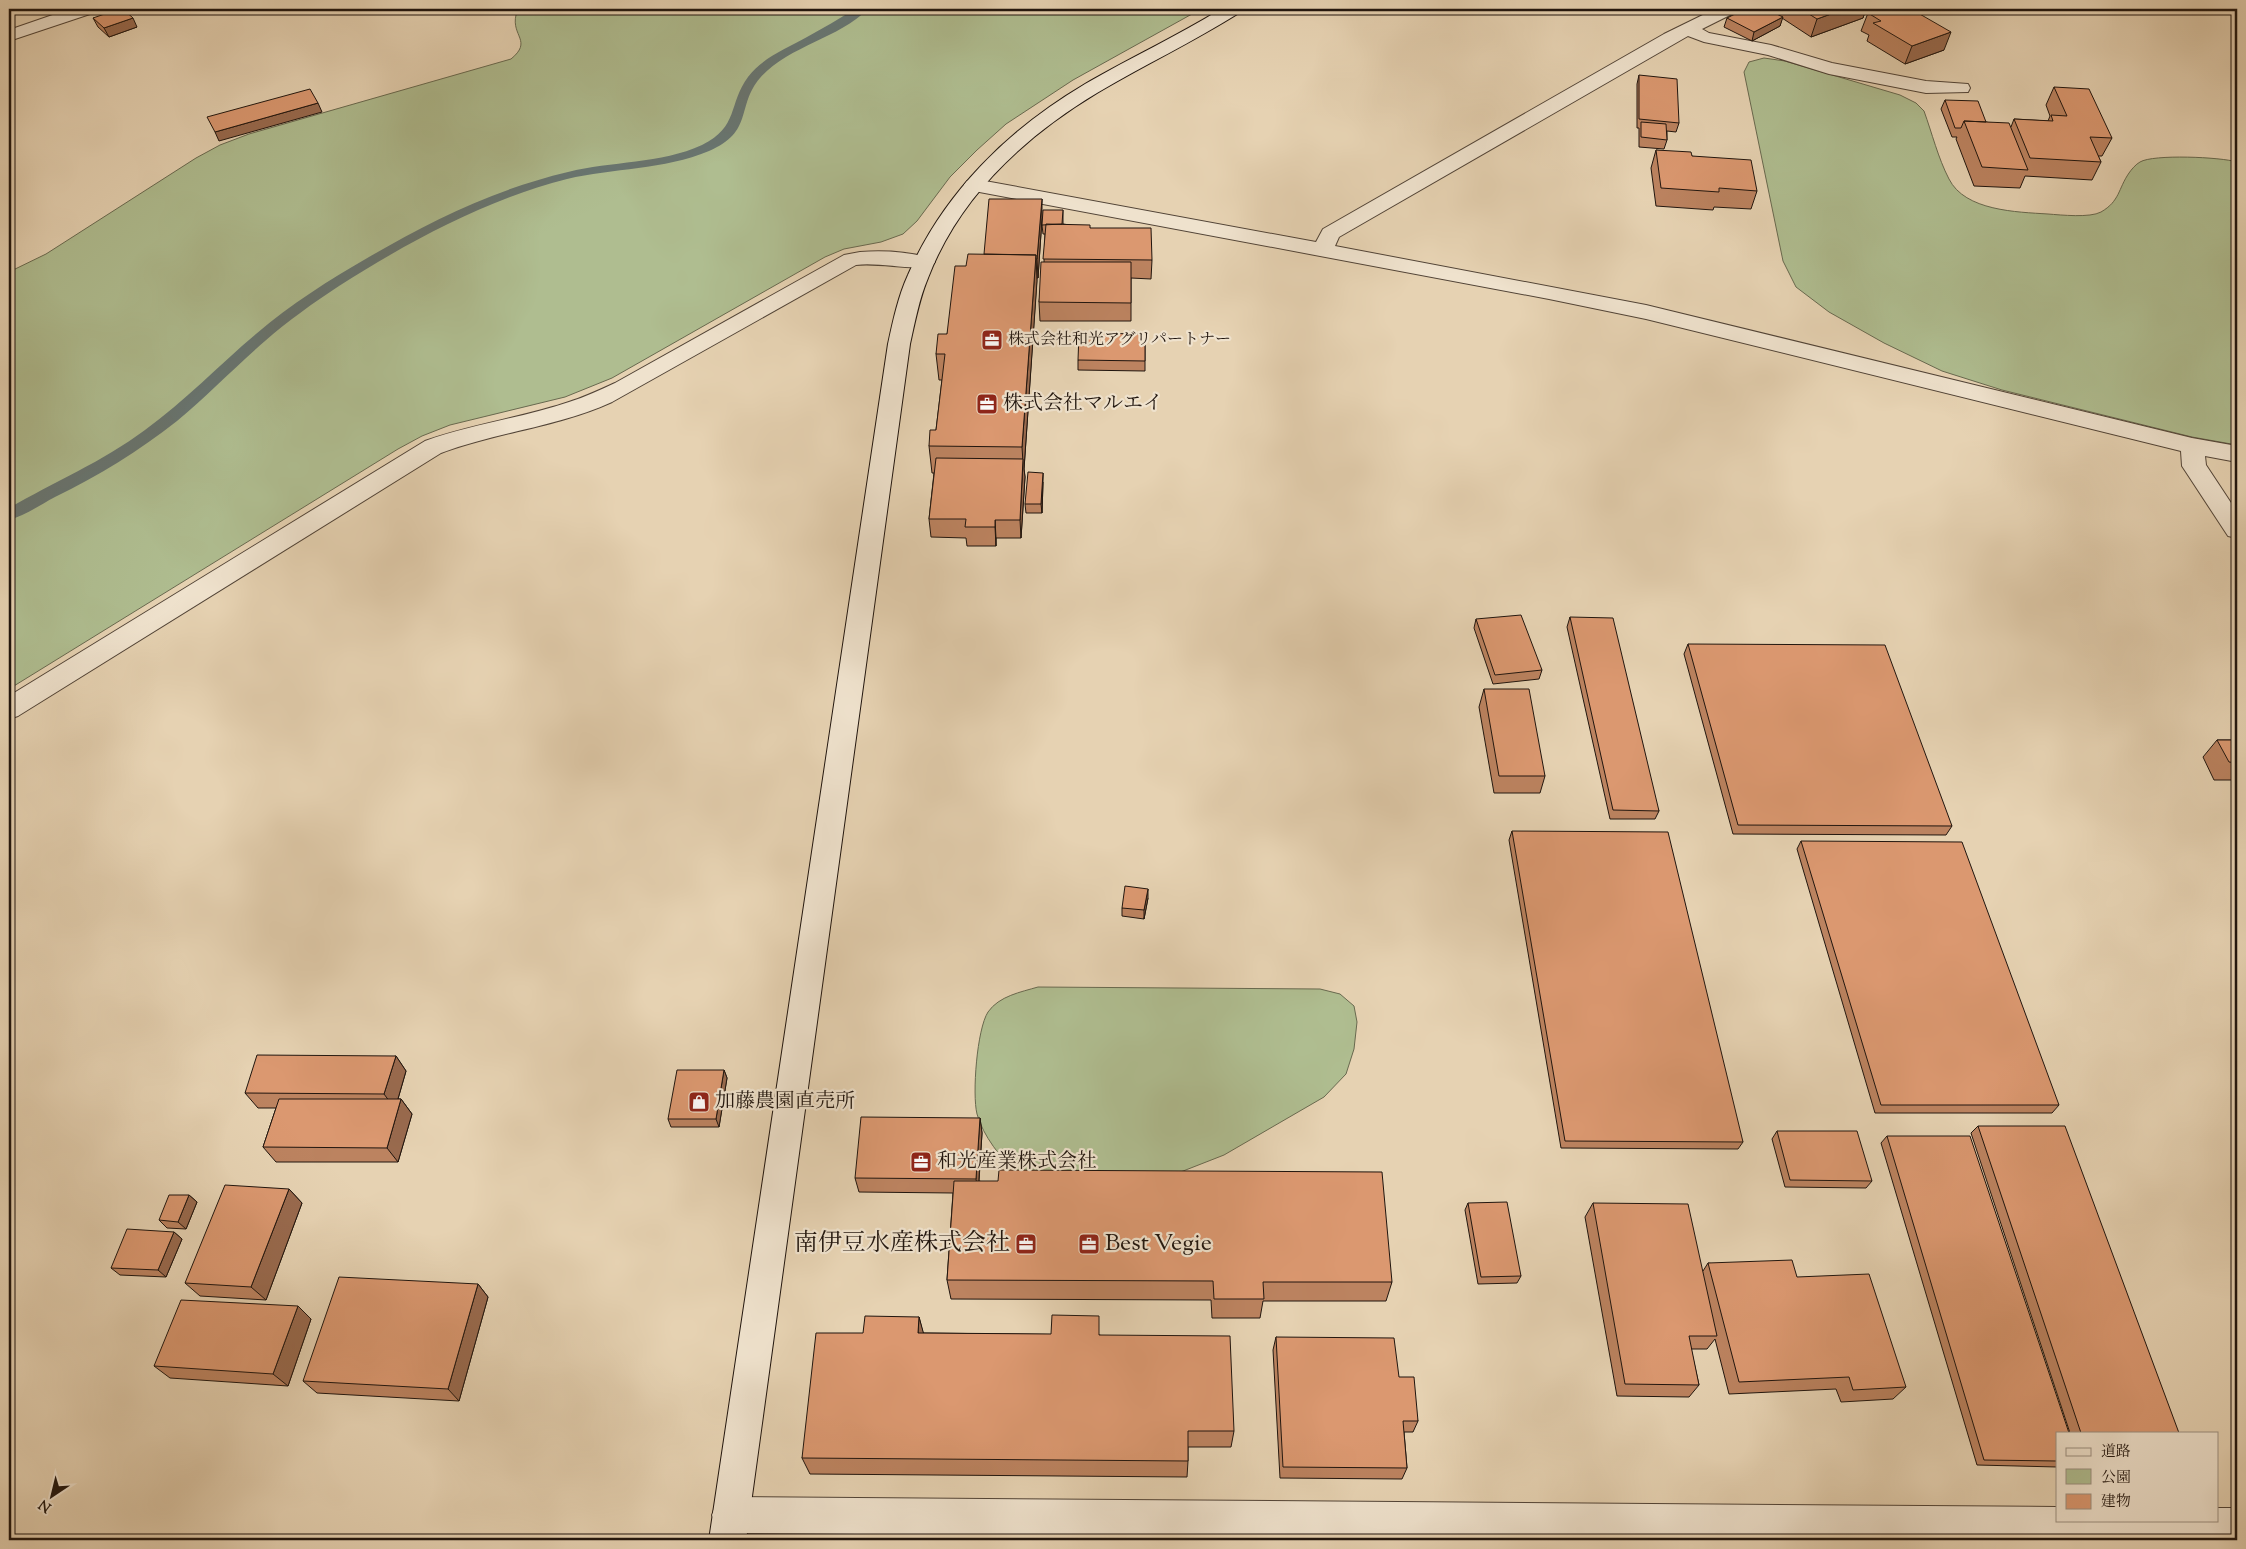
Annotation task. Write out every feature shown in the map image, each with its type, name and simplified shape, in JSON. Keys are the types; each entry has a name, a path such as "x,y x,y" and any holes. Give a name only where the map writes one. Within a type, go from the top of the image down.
{"street":[{"path":"9,36 87,9"},
{"path":"1233,9 1185,39 1091,89 1059,110 1000,157 952,212 924,262 907,308 899,344 729,1528 2237,1526"},
{"path":"1322,251 1330,233 1688,29 1728,9"},
{"path":"1688,29 1704,37 1771,50 1830,68 1926,87 1960,88"},
{"path":"974,185 1004,193 1646,312 2192,446 2237,454"},
{"path":"9,709 433,447 481,430 571,410 598,400 623,388 851,259 868,256 924,262"},
{"path":"2192,446 2194,466 2237,530"}],"green space":[{"path":"524,9 1201,9 1073,80 1006,124 950,177 917,221 903,234 881,242 844,249 825,257 612,378 565,397 450,425 422,436 9,689 9,272 46,254 196,158 220,145 249,134 511,59 517,53 521,43 516,28 516,15"},
{"path":"1764,58 1785,61 1900,95 1916,103 1924,111 1942,163 1949,179 1957,190 1979,204 1993,208 2083,216 2096,214 2112,204 2129,173 2140,162 2147,159 2187,157 2237,162 2237,445 2192,437 2002,390 1942,371 1884,343 1829,312 1796,287 1783,261 1744,72 1749,62"},
{"path":"1038,987 1320,989 1340,994 1354,1006 1357,1022 1354,1049 1346,1074 1324,1097 1224,1155 1178,1173 1017,1174 993,1146 977,1114 975,1092 976,1062 981,1032 988,1012 1004,998"}],"building":[{"path":"123,9 133,18 104,28 93,18"},
{"path":"1745,9 1766,9 1783,17 1754,32 1727,18"},
{"path":"1801,9 1845,9 1817,19"},
{"path":"1879,9 1911,9 1951,32 1912,46 1873,23 1881,21 1868,13"},
{"path":"1639,75 1677,79 1679,123 1639,119"},
{"path":"2054,87 2089,89 2112,138 2090,137 2101,162 2030,158 2014,119 2053,121 2051,115 2067,116"},
{"path":"310,89 318,103 215,132 207,117"},
{"path":"1945,100 1978,101 1986,122 1964,121 1961,128 1955,128"},
{"path":"1964,121 2009,123 2028,170 1982,167"},
{"path":"1641,122 1666,124 1667,140 1641,137"},
{"path":"1656,150 1691,152 1692,156 1751,160 1757,191 1719,188 1719,192 1661,188"},
{"path":"989,199 1042,199 1037,259 1036,255 984,254"},
{"path":"1043,210 1063,210 1062,224 1042,225"},
{"path":"1046,224 1090,225 1090,228 1151,228 1152,260 1043,259"},
{"path":"968,254 1036,255 1022,447 929,446 930,430 936,430 945,354 936,354 938,334 947,334 955,266 966,266"},
{"path":"1041,262 1131,262 1131,303 1039,302"},
{"path":"1079,333 1145,334 1145,361 1078,360"},
{"path":"936,458 1023,459 1020,520 995,520 995,527 965,527 966,519 929,519"},
{"path":"1028,472 1043,473 1041,504 1025,504"},
{"path":"1521,615 1542,670 1495,675 1476,619"},
{"path":"1570,617 1613,618 1659,811 1613,810"},
{"path":"1688,644 1885,645 1952,826 1738,825"},
{"path":"1484,689 1529,689 1545,776 1499,776"},
{"path":"2217,740 2237,740 2237,763 2229,762"},
{"path":"1512,831 1668,832 1743,1142 1565,1141"},
{"path":"1801,841 1962,842 2059,1105 1881,1105"},
{"path":"1125,886 1148,889 1144,910 1122,908"},
{"path":"257,1055 396,1056 384,1094 245,1093"},
{"name":"加藤農園直売所","path":"677,1070 724,1070 716,1119 668,1119"},
{"path":"279,1099 401,1099 387,1148 263,1147"},
{"path":"861,1117 980,1118 976,1179 855,1178"},
{"path":"1978,1126 2065,1126 2179,1432 2081,1432"},
{"path":"1777,1131 1857,1131 1872,1181 1790,1180"},
{"path":"1887,1136 1970,1136 2069,1432 2056,1432 2056,1461 1984,1460"},
{"path":"999,1170 1382,1172 1392,1282 1263,1282 1264,1299 1214,1299 1213,1281 947,1280 954,1181 998,1181"},
{"path":"225,1185 289,1189 251,1287 185,1283"},
{"path":"169,1195 189,1195 178,1222 159,1220"},
{"path":"1507,1202 1521,1276 1481,1277 1468,1203"},
{"path":"1593,1203 1688,1204 1717,1336 1689,1336 1699,1385 1625,1384"},
{"path":"127,1229 174,1232 158,1270 111,1268"},
{"path":"1792,1260 1797,1277 1869,1274 1906,1387 1853,1390 1849,1377 1739,1382 1708,1263"},
{"path":"339,1277 478,1284 448,1389 303,1381"},
{"path":"181,1300 298,1306 273,1374 154,1366"},
{"path":"1052,1315 1099,1316 1099,1335 1230,1336 1234,1431 1188,1431 1188,1461 802,1458 816,1333 863,1333 865,1316 919,1317 918,1333 1051,1334"},
{"path":"1276,1337 1394,1338 1399,1377 1414,1377 1418,1421 1403,1421 1407,1468 1283,1467"}],"waterway":[{"path":"9,515 94,470 138,442 172,417 262,336 298,308 354,271 433,226 500,196 546,181 593,170 673,158 704,149 717,142 732,127 744,94 760,71 780,57 862,9"}],"place":[{"name":"株式会社和光アグリパートナー","path":"992,340"},
{"name":"株式会社マルエイ","path":"987,404"},
{"name":"加藤農園直売所","path":"699,1102"},
{"name":"和光産業株式会社","path":"921,1162"},
{"name":"南伊豆水産株式会社","path":"1026,1244"},
{"name":"Best Vegie","path":"1089,1244"}]}
